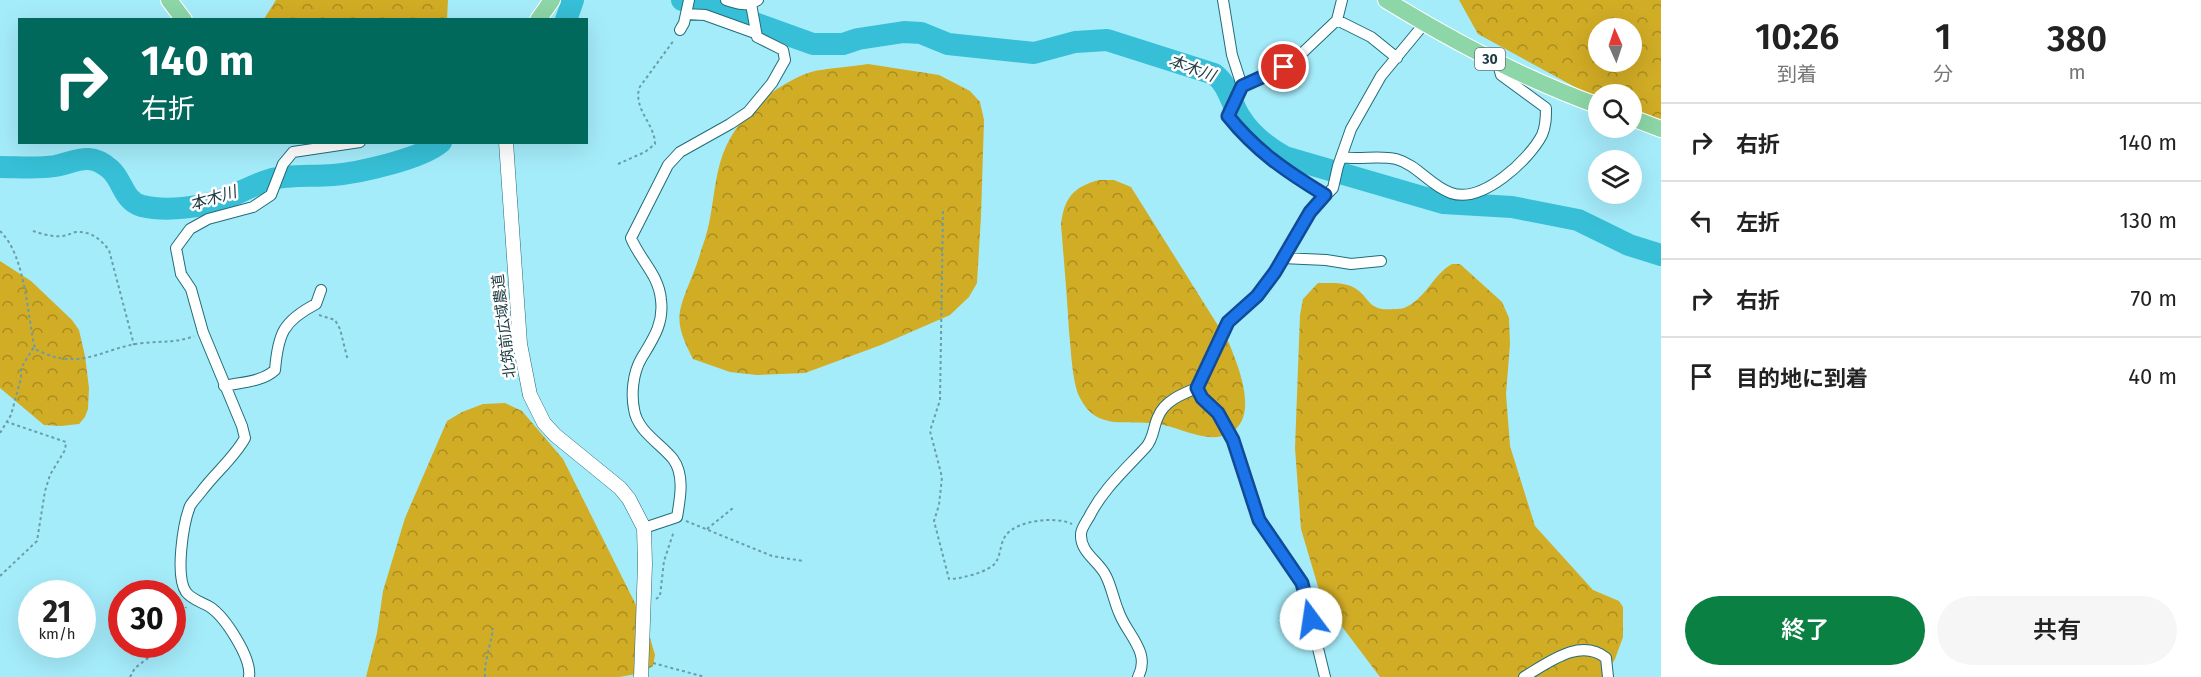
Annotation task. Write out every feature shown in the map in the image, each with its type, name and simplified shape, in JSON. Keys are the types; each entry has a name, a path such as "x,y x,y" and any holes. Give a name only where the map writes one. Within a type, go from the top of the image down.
{"main road":[{"path":"169,0 182,18"},
{"path":"539,18 552,0"},
{"name":"30","path":"1386,0 1424,24 1498,64 1588,102"},
{"path":"1642,122 1661,129"}],"street":[{"path":"680,30 688,0"},
{"path":"726,0 742,5 755,2 755,33"},
{"path":"1223,0 1232,55 1242,86"},
{"path":"1325,195 1279,167 1245,137 1228,116 1242,86 1284,67 1297,58 1337,20 1342,0"},
{"path":"644,528 677,517 681,482 675,460 649,436 639,423 634,411 634,381 640,360 658,331 662,318 658,284 631,238 668,165 680,152 748,112 772,83 785,60 783,50 757,37 755,33 705,15 686,14"},
{"path":"1337,20 1371,37 1396,58"},
{"path":"1138,677 1141,672 1141,653 1136,640 1120,617 1106,575 1083,547 1081,532 1096,503 1109,485 1149,443 1158,415 1168,403 1197,388 1228,322 1257,296 1310,212 1333,188 1351,129 1381,76 1424,24"},
{"path":"1341,157 1393,158 1404,162 1449,193 1470,195 1485,190 1523,160 1536,145 1545,124 1546,108 1501,75 1498,64"},
{"path":"249,677 250,672 242,646 211,607 186,592 180,571 183,537 190,506 216,473 238,451 244,438 242,426 203,332 191,289 181,274 176,248 190,229 208,219 253,207 271,195 283,164 293,152 347,144"},
{"name":"北筑前広域農道","path":"506,144 520,344 530,395 536,410 555,435 620,488 629,499 644,528 641,677"},
{"path":"1282,258 1326,260 1351,264 1381,261"},
{"path":"224,386 268,376 275,369 278,343 283,329 298,315 316,304 321,290"},
{"path":"1197,388 1202,398 1218,413 1233,440 1259,520 1302,583 1325,677"},
{"path":"1524,677 1572,651 1582,650 1598,652 1606,658 1608,677"}],"path":[{"path":"618,164 645,152 655,144 655,137 646,122 637,98 639,88 680,30"},
{"path":"943,211 940,400 930,431 942,477 939,506 934,521 949,579 958,579 990,567 996,562 1000,546 1008,533 1030,523 1053,518 1070,523 1081,532"},
{"path":"0,231 7,238 19,267 35,349 50,356 75,360 91,358 134,345 180,342 203,332"},
{"path":"33,231 54,236 64,236 75,232 88,233 98,237 109,249 134,345"},
{"path":"298,315 322,315 335,320 340,329 348,361"},
{"path":"0,433 11,415 19,390 21,368 35,345"},
{"path":"0,576 37,541 45,491 50,475 65,450 66,442 7,422"},
{"path":"707,529 733,508"},
{"path":"643,606 653,603 660,596 664,561 677,517 772,556 803,561"},
{"path":"186,607 191,597"},
{"path":"484,677 484,663 491,645 493,628"},
{"path":"130,677 135,668 148,658"},
{"path":"642,660 705,677"}],"green space":[{"path":"276,0 448,0 447,18 265,18"},
{"path":"1459,0 1661,0 1661,121 1642,113 1642,84 1588,84 1588,94 1478,34"},
{"path":"868,64 939,75 970,91 980,102 984,120 981,216 977,283 969,297 950,315 881,345 805,373 757,375 730,372 693,359 682,334 681,307 708,230 720,163 733,134 752,109 764,98 791,81 819,70"},
{"path":"1099,180 1114,180 1131,187 1229,343 1241,378 1245,405 1238,427 1228,434 1215,437 1203,436 1164,425 1104,420 1087,409 1080,398 1072,365 1061,225 1067,201 1071,195 1083,186"},
{"path":"0,261 31,281 72,320 79,330 89,388 88,409 79,424 44,425 0,388"},
{"path":"1452,264 1460,264 1502,302 1509,318 1510,344 1506,394 1510,446 1535,526 1593,590 1619,601 1623,607 1623,637 1615,659 1604,677 1380,677 1322,600 1301,529 1295,448 1300,315 1303,299 1318,283 1339,283 1351,286 1378,308 1403,308 1420,297"},
{"path":"505,403 522,411 563,459 647,627 655,655 653,666 642,673 619,677 366,677 377,633 383,591 405,518 447,421 483,404"}],"waterway":[{"name":"本木川","path":"567,18 573,0"},
{"name":"本木川","path":"682,0 721,11 813,44 843,44 858,39 904,32 921,33 948,44 1034,53 1075,42 1107,40 1214,74 1223,83 1237,112 1254,135 1285,157 1443,203 1512,207 1578,220 1629,245 1661,255"},
{"name":"本木川","path":"0,167 55,166 82,159 95,160 110,169 131,200 152,208 174,208 218,201 277,178 333,175 373,168 420,154 438,144"}],"route":[{"path":"1284,67 1242,86 1228,116 1245,137 1279,167 1325,195 1310,212 1275,272 1257,296 1228,322 1197,388 1202,398 1218,413 1233,440 1259,520 1302,583 1311,619"}]}
